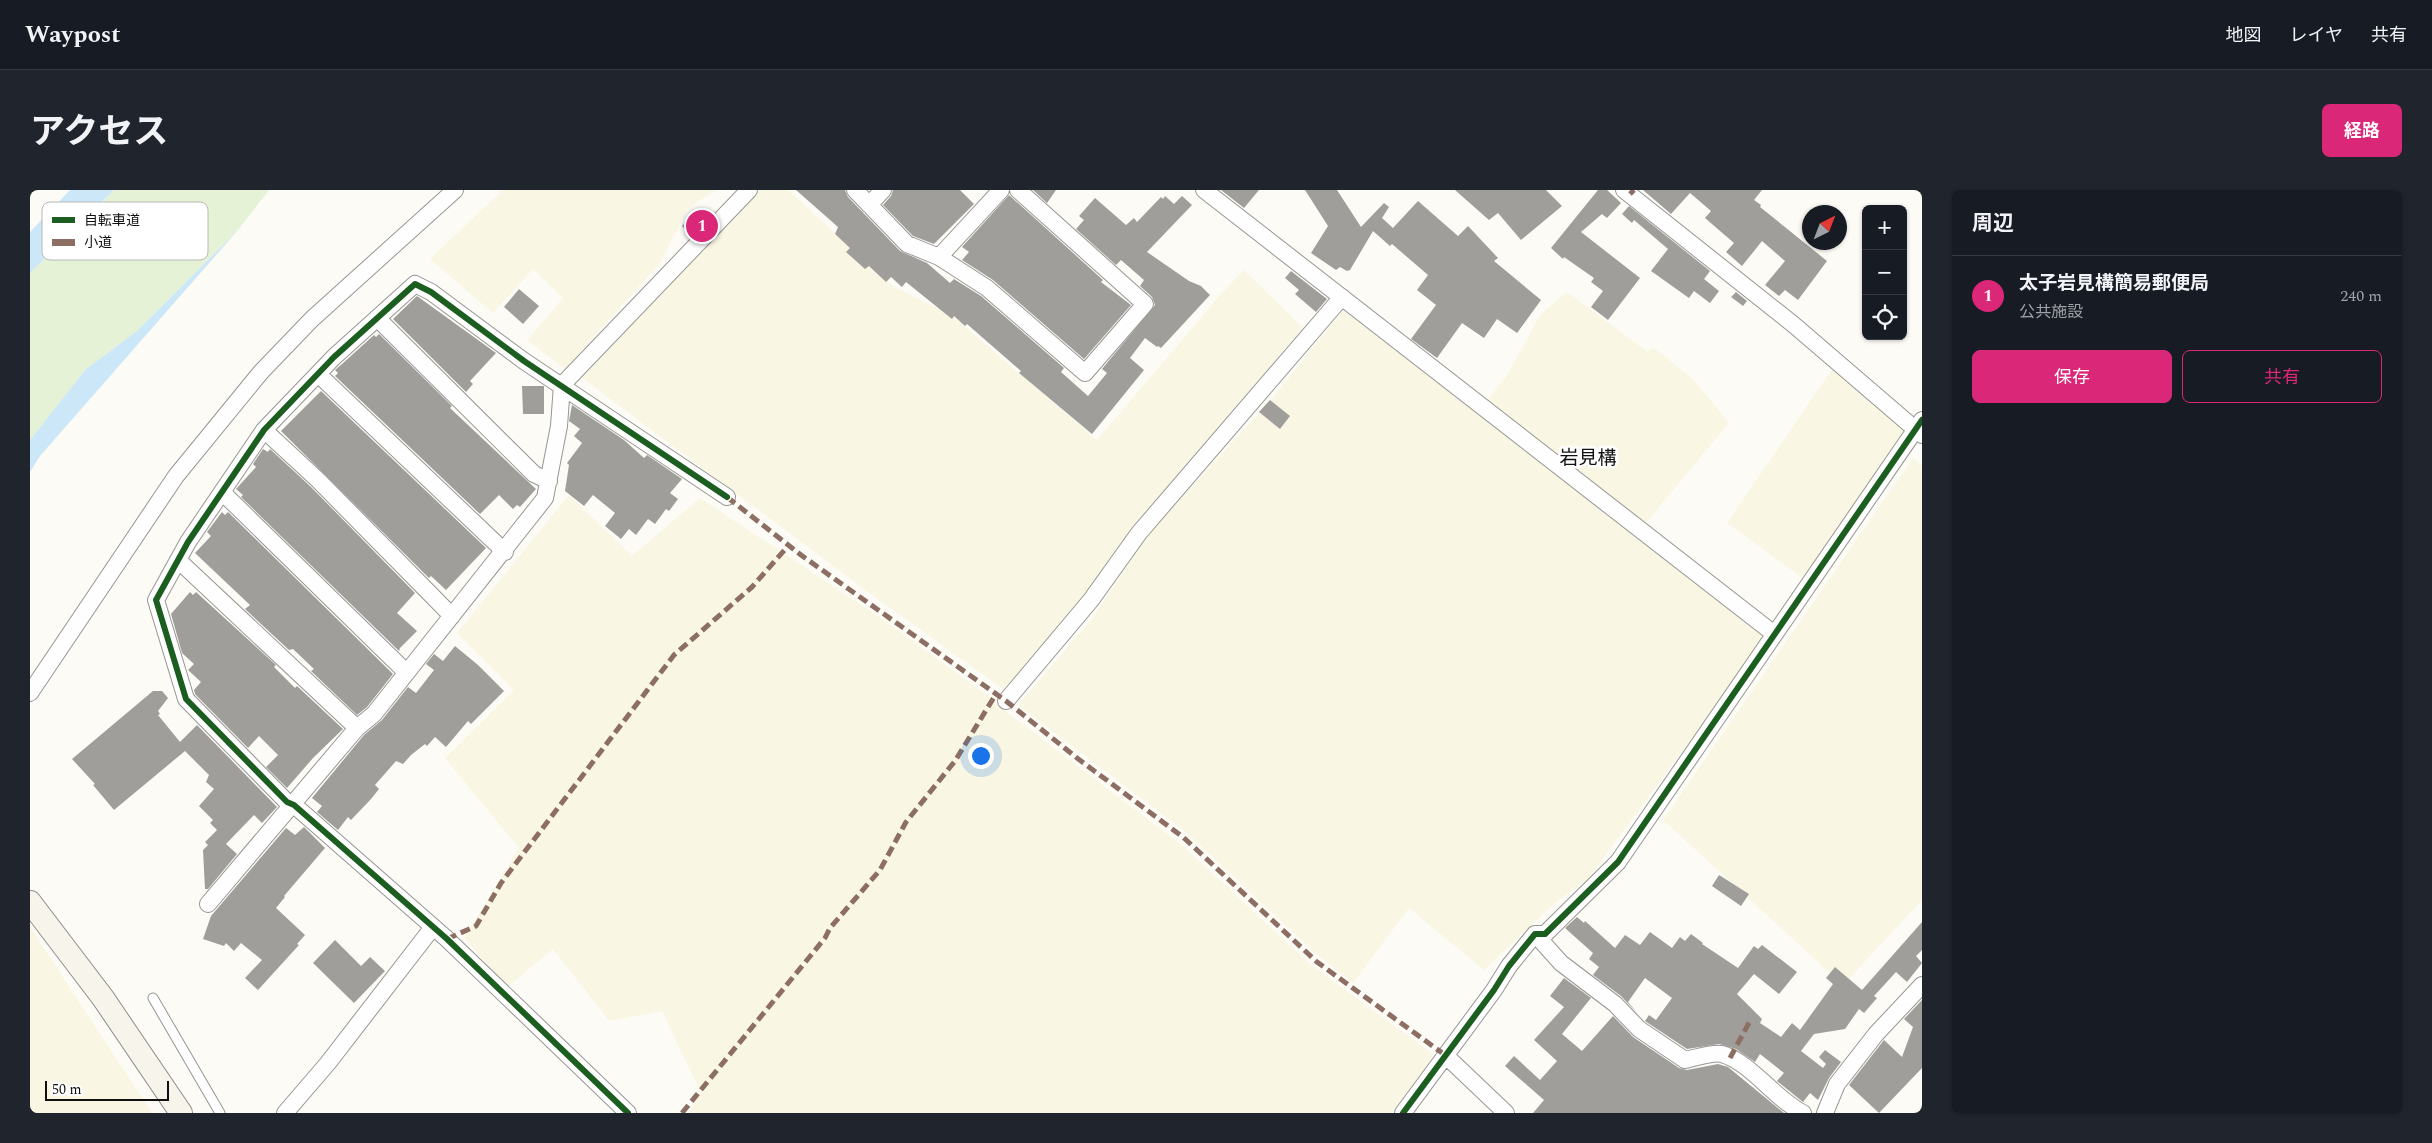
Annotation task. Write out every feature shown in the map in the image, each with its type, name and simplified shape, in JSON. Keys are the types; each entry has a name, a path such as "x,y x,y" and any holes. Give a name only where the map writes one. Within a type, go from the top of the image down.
{"street":[{"path":"30,693 176,476 261,372 312,319 455,190"},
{"path":"208,904 294,805 357,728 374,714 406,672 505,552 545,498 559,426 562,385 749,190"},
{"path":"855,190 907,244 939,257 987,288 1085,373 1145,304 1018,190"},
{"path":"869,205 882,190"},
{"path":"939,257 1001,190"},
{"path":"1204,190 1774,633"},
{"path":"1535,934 1545,934 1618,862 1774,633 1920,428 1624,190"},
{"path":"628,1113 433,927 294,805 287,802 186,699 156,600 188,542 223,494 264,430 318,374 415,284 431,292 524,361 727,497"},
{"path":"1006,701 1091,600 1139,533 1342,297"},
{"path":"377,318 534,474 549,481"},
{"path":"318,374 505,552"},
{"path":"264,430 318,480 452,616"},
{"path":"223,494 406,672"},
{"path":"178,560 357,728"},
{"path":"30,902 103,998 181,1113"},
{"path":"285,1113 328,1063 433,927"},
{"path":"1403,1113 1535,934"},
{"path":"1535,934 1561,963 1615,1004 1639,1029 1684,1060 1721,1054 1737,1061 1790,1107 1803,1113"},
{"path":"1825,1113 1837,1084 1876,1034 1922,985"},
{"path":"1445,1055 1506,1113"}],"lane":[{"path":"153,998 220,1113"}],"shaded area":[{"path":"503,190 716,190 687,209 661,262 565,369 527,340 563,298 533,269 493,313 430,259"},
{"path":"758,190 788,190 894,287 950,314 1097,440 1221,294 1244,270 1303,328 1170,483 1070,616 1003,689 865,590 582,378"},
{"path":"1567,292 1648,352 1653,347 1694,380 1729,423 1644,525 1571,465 1486,402 1508,374 1540,315"},
{"path":"1343,310 1769,634 1587,880 1556,902 1484,970 1409,908 1353,983 1314,952 1187,833 1018,705 1091,620 1150,532 1271,400"},
{"path":"1835,365 1907,431 1804,579 1727,523"},
{"path":"1913,458 1922,466 1922,900 1843,985 1663,820"},
{"path":"569,495 632,556 700,498 884,620 988,696 1182,845 1310,964 1433,1054 1422,1072 1392,1113 689,1113 701,1093 662,1011 609,1021 553,949 507,987 464,938 519,848 445,758 514,690 457,633"},
{"path":"30,927 152,1113 30,1113"}],"green space":[{"path":"114,190 269,190 238,230 208,260 208,202 102,202"},
{"path":"43,260 208,260 137,331 85,370 30,440 30,273"}],"water":[{"path":"70,190 114,190 102,202 59,202"},
{"path":"42,219 43,260 30,273 30,232"},
{"path":"238,230 40,456 30,472 30,440 85,370 137,331"}],"building":[{"path":"796,190 845,190 848,197 900,251 927,263 950,283 954,279 981,296 1064,368 1061,372 1088,396 1107,373 1102,369 1155,305 1152,297 1140,286 1144,280 1121,260 1116,265 1076,229 1084,220 1079,216 1095,198 1126,225 1134,218 1137,222 1161,197 1163,199 1165,196 1174,204 1182,196 1192,205 1147,252 1189,281 1201,286 1210,295 1161,348 1145,338 1130,358 1144,370 1092,434 1019,373 1021,371 967,324 965,326 954,316 952,319 906,282 902,287 891,277 886,282 869,266 865,269 846,252 850,248 835,234 838,227"},
{"path":"893,190 960,190 974,204 934,244 913,236 883,205 891,196"},
{"path":"1033,190 1056,190 1047,203"},
{"path":"1221,190 1259,190 1244,208"},
{"path":"1305,190 1337,190 1361,227 1384,203 1389,207 1382,218 1393,228 1418,201 1458,236 1468,226 1498,258 1494,261 1541,300 1517,333 1497,319 1484,338 1462,323 1437,358 1411,339 1436,305 1417,290 1428,275 1392,244 1390,246 1373,231 1350,270 1347,271 1340,267 1336,270 1311,253 1328,226"},
{"path":"1455,190 1546,190 1562,206 1521,240 1498,213 1489,220"},
{"path":"1598,190 1607,190 1621,203 1607,218 1602,214 1581,232 1640,278 1608,320 1591,307 1603,291 1591,282 1594,278 1564,257 1563,259 1551,248"},
{"path":"1643,190 1762,190 1754,200 1761,205 1760,207 1802,241 1802,250 1813,250 1827,261 1798,300 1785,290 1779,296 1765,285 1785,261 1762,241 1742,266 1726,252 1734,243 1705,218 1711,211 1690,193 1671,214"},
{"path":"1009,195 1103,280 1101,282 1131,305 1084,359 993,280 962,260 969,252 962,247"},
{"path":"1629,206 1710,271 1704,279 1719,291 1710,303 1694,291 1689,298 1651,271 1668,249 1634,220 1632,223 1622,214"},
{"path":"690,217 700,226 691,235 682,226"},
{"path":"1291,271 1327,299 1316,312 1295,294 1299,290 1285,278"},
{"path":"519,289 539,306 523,324 504,307"},
{"path":"1736,292 1747,301 1743,306 1731,297"},
{"path":"417,296 496,353 470,381 473,384 466,392 393,319"},
{"path":"379,334 452,406 450,408 536,489 520,507 517,505 513,509 499,495 480,514 335,376 338,373 335,370 374,335 376,337"},
{"path":"522,386 544,386 544,414 523,414"},
{"path":"321,391 486,548 446,590 431,576 429,578 281,431"},
{"path":"1270,400 1290,416 1280,429 1259,412"},
{"path":"572,405 624,440 644,458 647,455 682,479 670,493 678,499 669,511 666,509 655,524 648,519 636,535 629,529 621,539 605,526 615,513 593,495 584,506 565,491 569,465 567,463 582,443 574,436 580,429 569,421"},
{"path":"263,449 268,452 270,449 311,487 415,593 397,613 417,631 399,651 241,497 243,495 236,489 256,467 253,464"},
{"path":"222,512 225,515 228,512 393,674 367,707 357,715 311,671 314,669 293,649 289,650 245,609 250,605 195,553 211,536 207,532"},
{"path":"190,592 193,595 196,592 276,665 274,667 295,688 297,686 343,729 313,758 287,788 266,767 278,755 259,736 248,748 195,694 194,690 201,682 188,670 194,664 182,653 171,614"},
{"path":"455,646 478,665 504,691 471,724 468,721 446,747 435,737 427,746 425,744 411,755 403,764 396,761 375,785 379,789 371,799 351,820 348,817 338,830 317,812 322,806 312,798 364,735 382,720 408,687 416,693 434,670 426,664 434,654 443,661"},
{"path":"153,691 162,691 168,698 158,711 160,714 158,715 180,742 197,725 277,807 262,823 254,815 226,844 237,854 208,889 205,889 203,850 208,845 205,842 217,830 210,823 213,820 199,806 214,789 206,782 209,775 185,751 114,810 93,785 95,784 72,759"},
{"path":"304,827 325,848 276,908 305,935 297,944 299,945 258,990 245,978 262,960 241,943 234,951 226,943 224,946 203,939 211,916 286,828 295,835"},
{"path":"1719,875 1749,894 1741,906 1712,886"},
{"path":"1577,917 1584,923 1585,921 1615,948 1625,935 1640,945 1650,932 1672,948 1680,937 1685,941 1691,934 1702,944 1738,968 1754,946 1758,949 1762,945 1797,972 1779,994 1754,974 1737,994 1762,1019 1760,1023 1781,1037 1792,1023 1800,1030 1833,984 1826,978 1835,967 1862,990 1922,922 1922,950 1916,956 1922,963 1907,982 1896,972 1874,996 1877,998 1864,1013 1859,1009 1845,1029 1814,1034 1801,1051 1823,1068 1826,1064 1819,1057 1825,1050 1841,1062 1829,1078 1818,1100 1810,1093 1803,1102 1777,1081 1784,1073 1760,1054 1755,1062 1736,1049 1719,1044 1687,1049 1645,1021 1649,1015 1656,1020 1672,998 1645,978 1628,1002 1638,1014 1621,996 1593,975 1599,967 1589,959 1593,953 1565,928"},
{"path":"335,940 361,966 370,957 385,971 354,1003 313,963"},
{"path":"1564,978 1591,998 1562,1034 1582,1051 1613,1016 1633,1037 1679,1068 1687,1070 1718,1064 1728,1067 1784,1113 1533,1113 1544,1100 1505,1066 1514,1056 1540,1080 1557,1061 1534,1040 1564,1007 1550,996"},
{"path":"1922,1000 1922,1068 1879,1113 1849,1085 1884,1040 1902,1057 1913,1027 1904,1019"}],"marked path":[{"path":"1630,194 1634,190"},
{"path":"727,497 801,555 1006,701 1077,758 1183,837 1317,962 1445,1055"},
{"path":"447,939 476,926 501,883 674,655 752,587 788,546"},
{"path":"682,1113 825,938 830,928 880,870 906,822 955,761 996,694"},
{"path":"1730,1058 1751,1019"}],"cycle path":[{"path":"628,1113 447,939 294,805 287,802 186,699 156,600 188,542 264,430 334,357 415,284 431,292 524,361 727,497"},
{"path":"1403,1113 1494,990 1509,966 1535,934 1545,934 1618,862 1922,420"}],"place":[{"name":"太子岩見構簡易郵便局","path":"702,226"}],"district":[{"name":"岩見構","path":"1588,457"}]}
